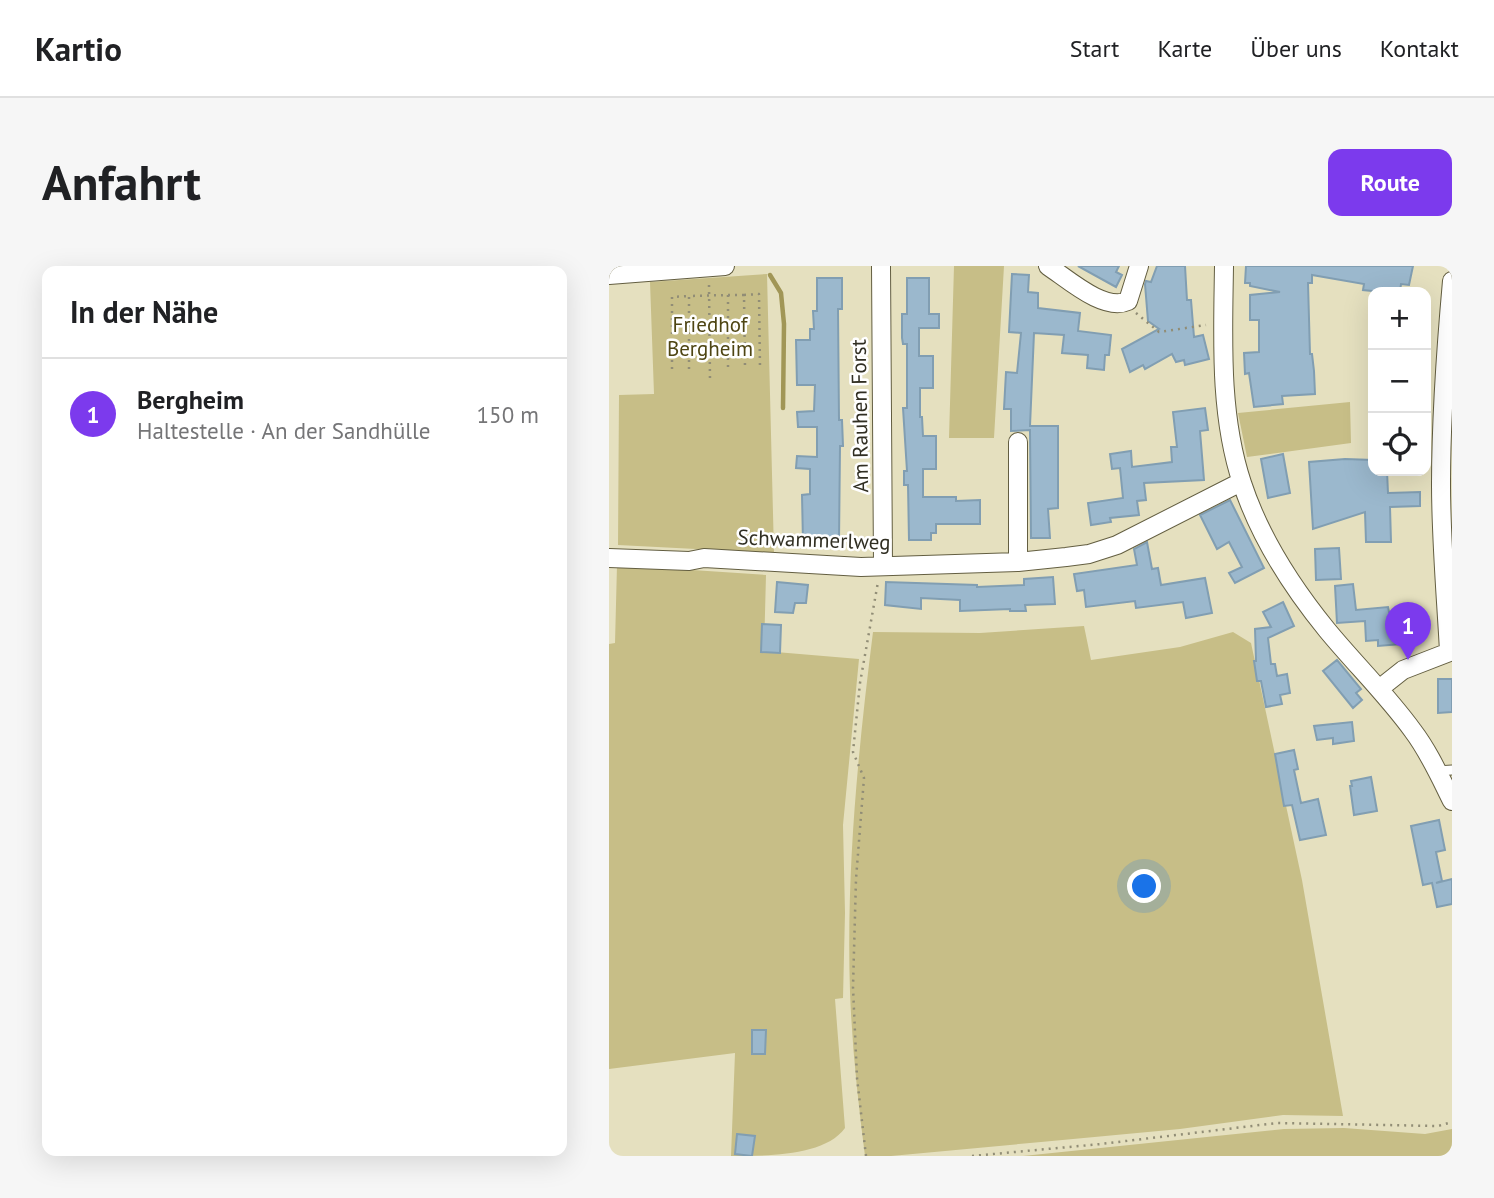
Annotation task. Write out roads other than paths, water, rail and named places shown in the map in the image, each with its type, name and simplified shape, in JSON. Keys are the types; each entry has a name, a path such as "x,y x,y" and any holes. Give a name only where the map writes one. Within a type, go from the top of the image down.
{"street":[{"name":"Am Rauhen Forst","path":"881,266 883,566"},
{"path":"1048,266 1102,302 1124,303 1139,266"},
{"path":"1224,266 1225,398 1241,482 1263,532 1296,586 1326,628 1445,771 1452,801"},
{"path":"610,273 716,267"},
{"path":"1379,689 1403,670 1450,651 1442,525 1441,440 1444,364 1452,281"},
{"path":"1018,442 1018,562"},
{"name":"Schwammerlweg","path":"609,558 689,561 704,558 861,567 1018,562 1089,554 1117,545 1241,482"}],"waterway":[{"path":"770,275 781,293 784,324 783,408"}],"place":[{"name":"Bergheim","path":"1408,660"}],"park label":[{"name":"Friedhof Bergheim","path":"710,337"}]}
